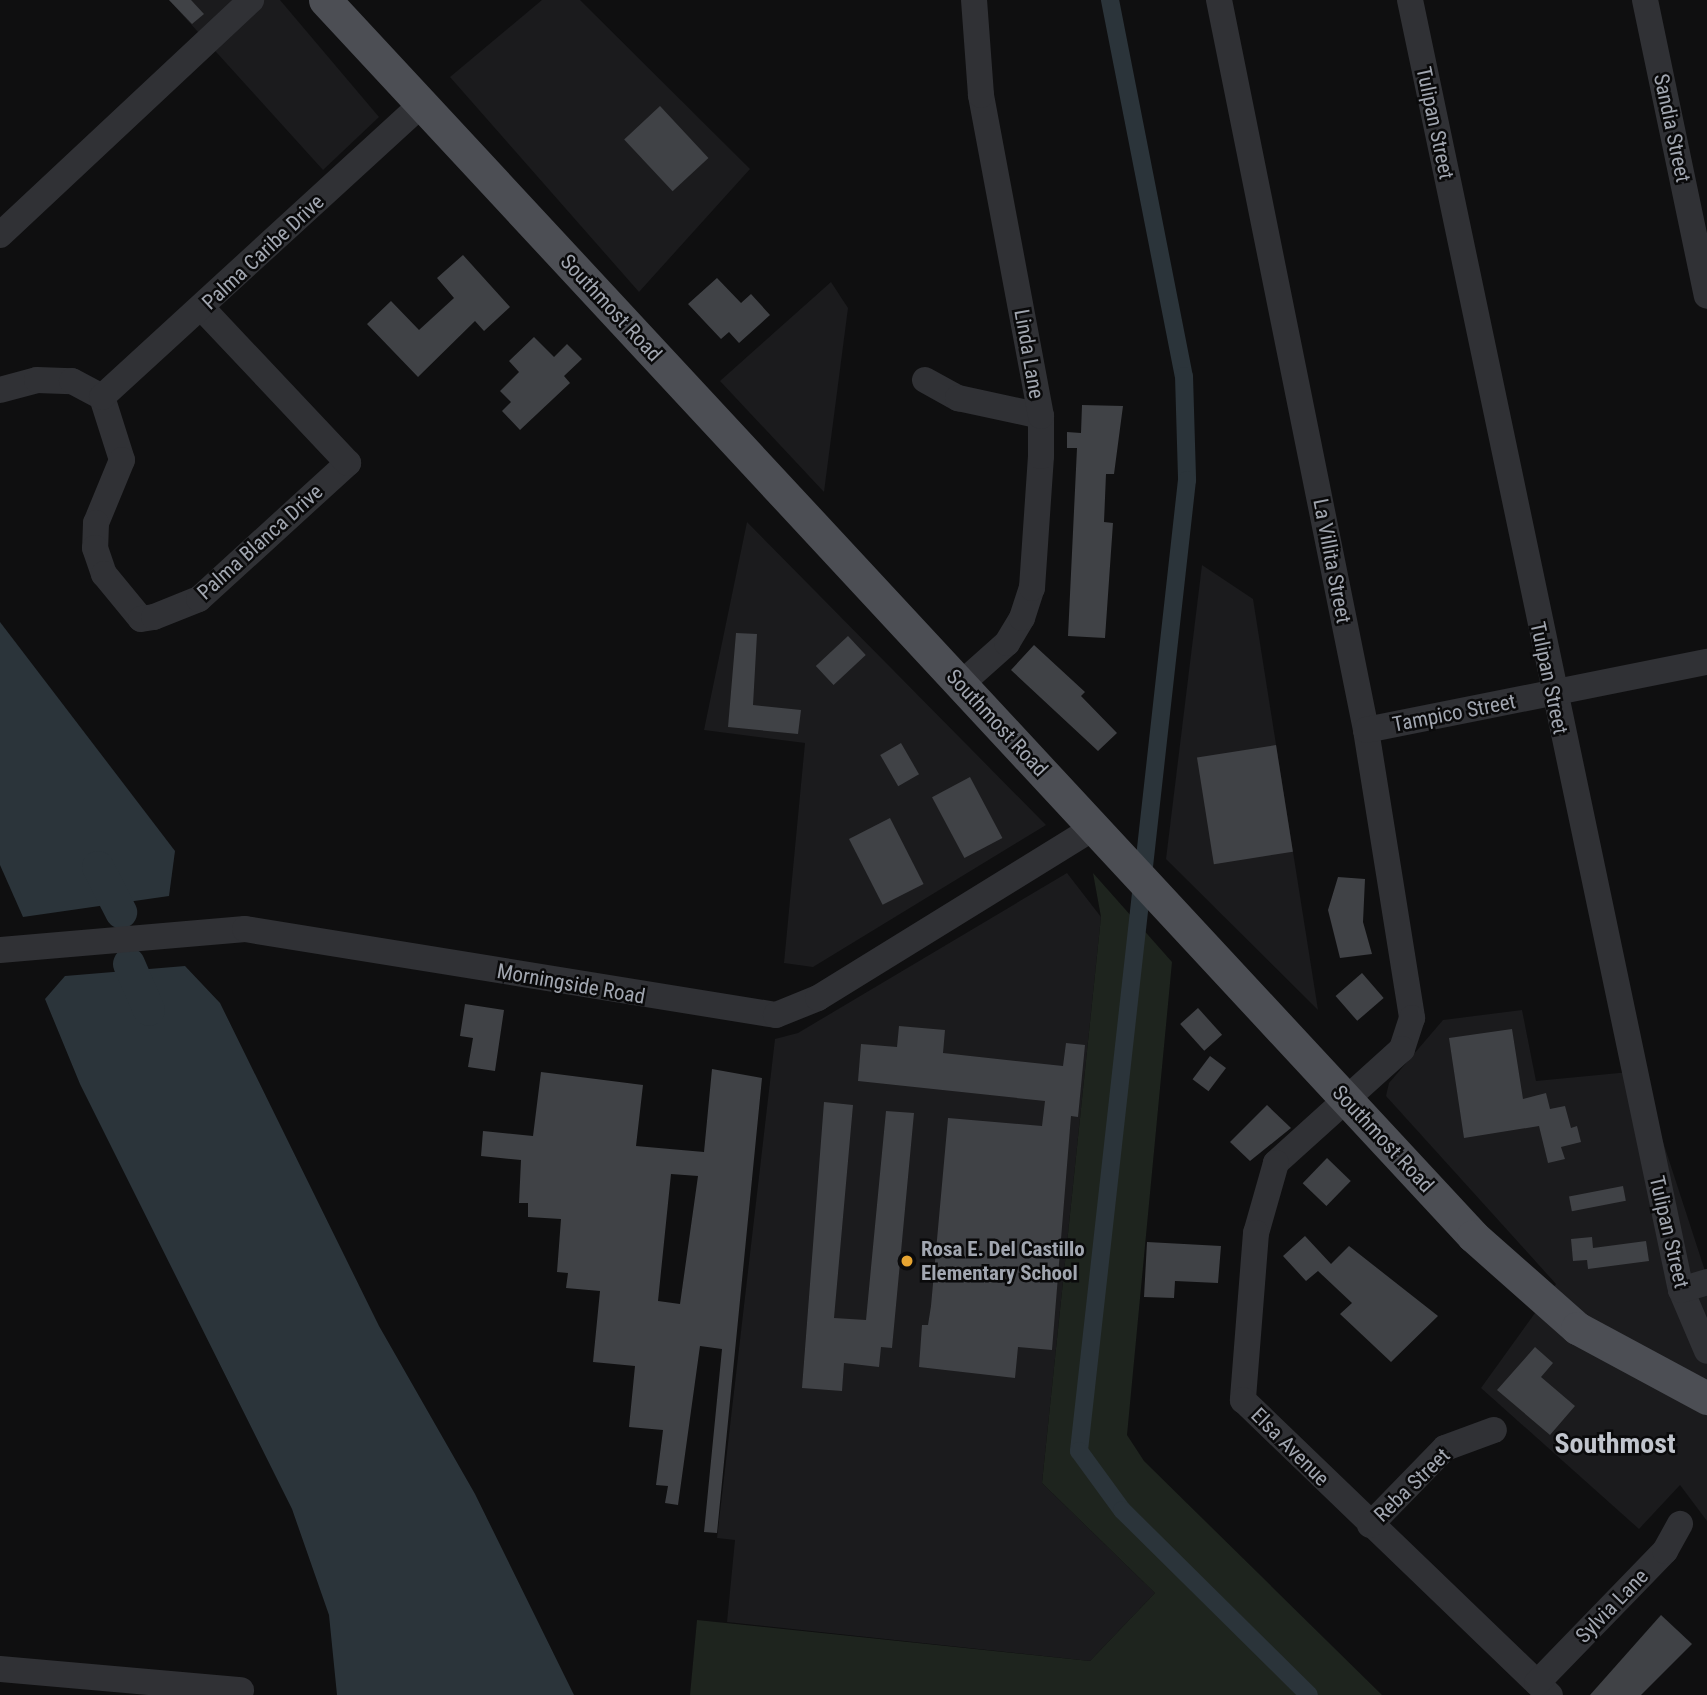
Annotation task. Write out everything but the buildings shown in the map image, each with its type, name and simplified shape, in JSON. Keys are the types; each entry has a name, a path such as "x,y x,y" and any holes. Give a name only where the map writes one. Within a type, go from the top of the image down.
{"main road":[{"name":"Southmost Road","path":"325,0 1100,836 1515,1278 1610,1350 1707,1398"}],"street":[{"path":"0,235 251,0"},
{"name":"Linda Lane","path":"961,684 1007,643 1023,618 1031,588 1041,416 981,96 974,0"},
{"name":"La Villita Street","path":"1219,0 1366,730 1412,1018 1402,1049 1346,1099"},
{"name":"Tulipan Street","path":"1410,0 1552,693 1681,1290 1707,1351"},
{"name":"Sandia Street","path":"1645,0 1707,296"},
{"name":"Palma Caribe Drive","path":"102,397 203,309 422,104"},
{"name":"Palma Blanca Drive","path":"102,397 122,460 96,523 95,548 104,574 141,619 154,617 199,599 348,463 203,309"},
{"path":"0,390 37,380 72,381 102,397"},
{"path":"925,380 958,398 1041,416"},
{"name":"Tampico Street","path":"1366,730 1707,662"},
{"name":"Morningside Road","path":"0,950 244,929 776,1015 818,998 1100,836"},
{"name":"Elsa Avenue","path":"1346,1099 1276,1163 1264,1192 1244,1400 1370,1525 1544,1689"},
{"path":"1681,1290 1707,1282"},
{"name":"Reba Street","path":"1370,1525 1446,1448 1494,1430"},
{"name":"Sylvia Lane","path":"1544,1689 1665,1551 1680,1524"},
{"path":"0,1669 241,1690"}],"shaded area":[{"path":"169,0 280,0 379,117 323,170"},
{"path":"542,0 580,0 750,169 639,292 450,77"},
{"path":"831,282 848,308 824,492 720,381"},
{"path":"747,522 1046,825 813,967 784,963 805,743 704,730"},
{"path":"1202,565 1253,599 1318,1010 1166,859"},
{"path":"0,622 175,851 169,896 23,917 0,865"},
{"name":"Rosa E. Del Castillo Elementary School","path":"1067,873 1101,917 1042,1483 1155,1593 1090,1661 727,1622 735,1540 717,1538 775,1039 798,1033"},
{"path":"1093,873 1172,962 1127,1435 1144,1461 1382,1695 690,1695 697,1620 1090,1661 1155,1593 1042,1483 1101,917"},
{"path":"185,966 220,1003 379,1326 475,1494 574,1695 337,1695 329,1615 292,1509 80,1084 45,999 65,976"},
{"path":"1522,1010 1536,1081 1640,1071 1707,1277 1707,1521 1680,1485 1639,1529 1481,1388 1556,1284 1386,1096 1389,1083 1443,1020"}],"waterway":[{"path":"1110,0 1184,376 1187,480 1079,1451 1122,1510 1309,1695"},
{"path":"98,867 121,912"},
{"path":"129,964 149,1010"}],"place":[{"name":"Rosa E. Del Castillo Elementary School","path":"907,1261"}],"district":[{"name":"Southmost","path":"1615,1444"}]}
